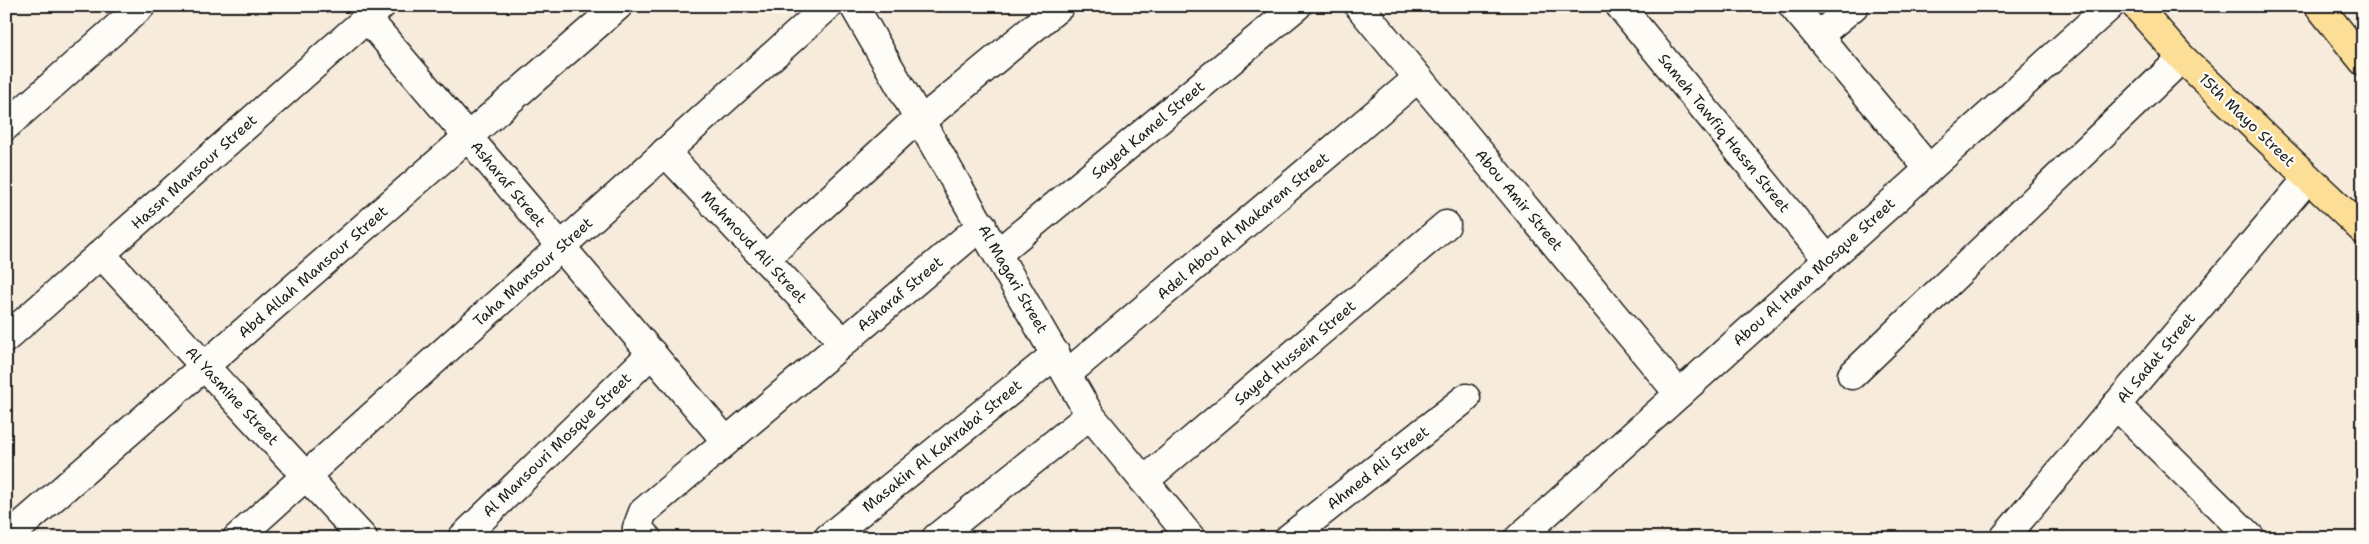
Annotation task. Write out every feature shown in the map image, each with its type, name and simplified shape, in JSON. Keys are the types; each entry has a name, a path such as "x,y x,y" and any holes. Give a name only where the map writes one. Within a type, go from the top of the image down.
{"main road":[{"name":"15th Mayo Street","path":"2136,6 2182,58 2363,230"},
{"path":"2319,6 2363,61"}],"street":[{"path":"6,126 141,6"},
{"name":"Abd Allah Mansour Street","path":"7,538 618,6"},
{"name":"Taha Mansour Street","path":"237,538 828,6"},
{"name":"Al Magari Street","path":"854,6 982,224 1090,415 1191,538"},
{"path":"765,259 920,119 1060,6"},
{"name":"Sayed Kamel Street","path":"998,253 1297,6"},
{"name":"Abou Amir Street","path":"1359,6 1679,394"},
{"name":"Sameh Tawfiq Hassn Street","path":"1620,6 1828,260"},
{"path":"1793,6 1929,169"},
{"path":"1818,36 1854,6"},
{"name":"Abou Al Hana Mosque Street","path":"1519,538 2110,6"},
{"name":"Asharaf Street","path":"374,12 468,137 726,441"},
{"name":"Hassn Mansour Street","path":"6,338 374,12"},
{"path":"1852,375 2182,58"},
{"name":"Adel Abou Al Makarem Street","path":"1062,364 1418,78"},
{"name":"Mahmoud Ali Street","path":"665,152 843,342"},
{"name":"Al Sadat Street","path":"2012,535 2116,405 2308,178"},
{"name":"Asharaf Street","path":"642,533 643,512 982,224"},
{"name":"Sayed Hussein Street","path":"1144,481 1446,225"},
{"name":"Al Yasmine Street","path":"101,254 363,538"},
{"name":"Al Mansouri Mosque Street","path":"462,538 652,353"},
{"name":"Masakin Al Kahraba' Street","path":"828,538 1062,364"},
{"name":"Ahmed Ali Street","path":"1289,538 1466,398"},
{"path":"2116,405 2250,538"},
{"path":"936,538 1090,415"}]}
